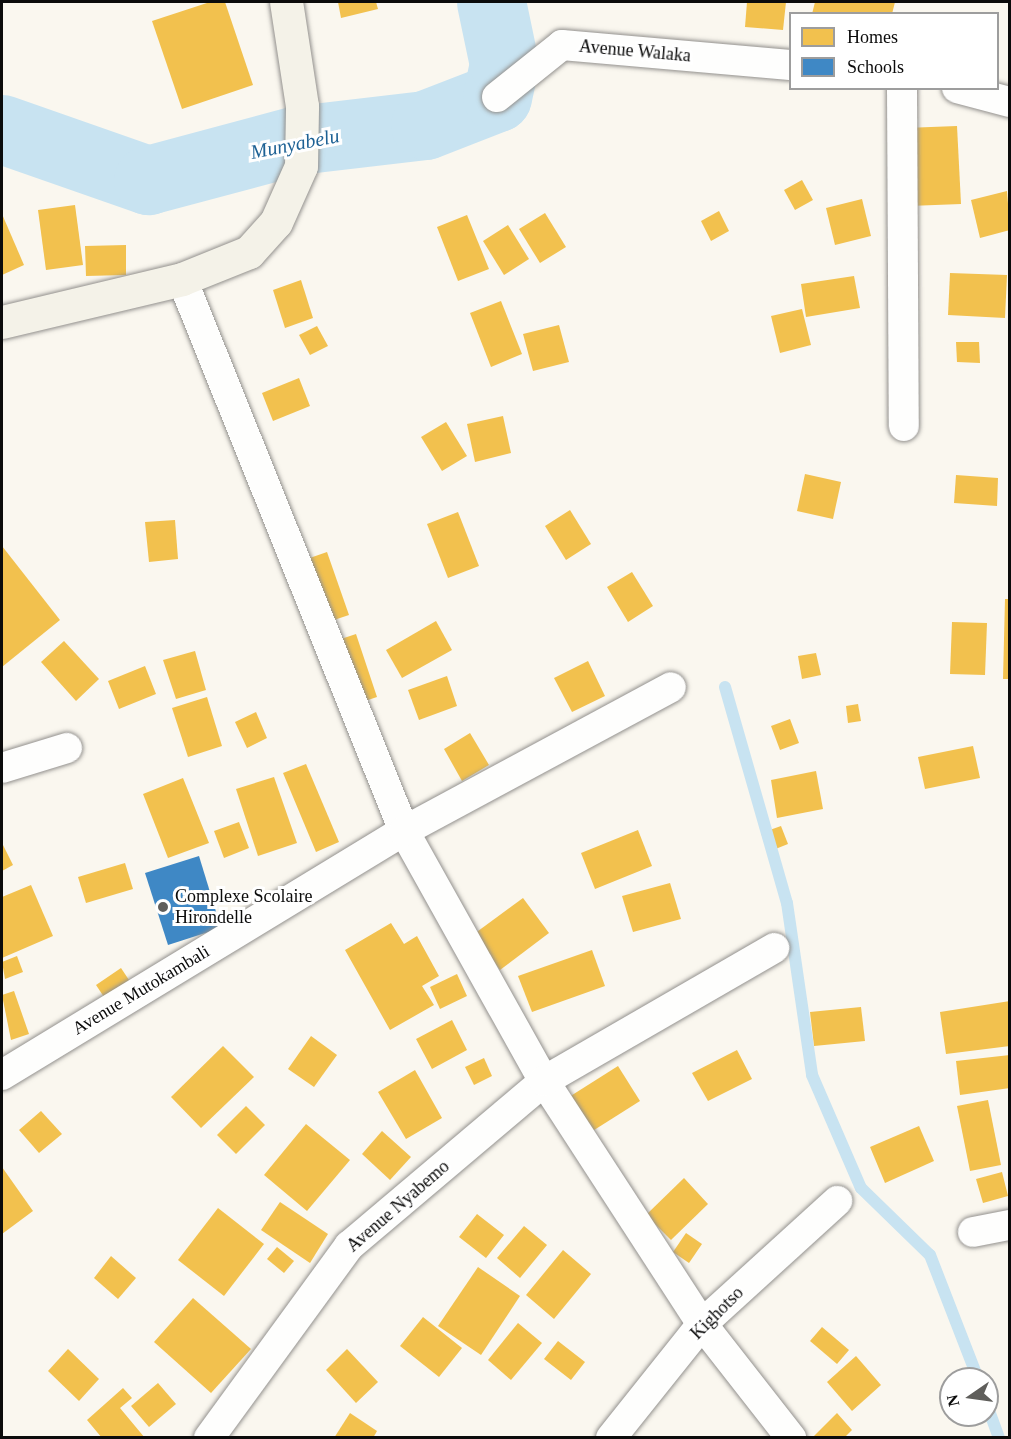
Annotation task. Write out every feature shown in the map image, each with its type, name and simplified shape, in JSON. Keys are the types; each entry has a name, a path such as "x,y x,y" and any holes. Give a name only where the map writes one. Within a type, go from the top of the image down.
{"street":[{"path":"2,322 182,279 249,252 276,222 301,166 302,106 286,2"},
{"name":"Avenue Walaka","path":"497,97 562,45 789,65"},
{"path":"902,90 904,426"},
{"path":"965,90 1010,102"},
{"path":"182,279 404,831 544,1081 702,1324 791,1437"},
{"name":"Avenue Mutokambali","path":"2,1074 404,831 671,687"},
{"path":"2,768 67,748"},
{"name":"Avenue Nyabemo","path":"209,1437 349,1246 544,1081 774,948"},
{"name":"Kighotso","path":"611,1437 702,1324 837,1201"},
{"path":"974,1232 1010,1225"}],"building: Homes":[{"path":"210,2 225,2 253,85 182,109 152,21"},
{"path":"338,2 376,2 378,9 341,18"},
{"path":"747,2 786,2 783,30 745,27"},
{"path":"815,2 895,2 892,12 812,12"},
{"path":"957,126 961,204 909,206 905,128"},
{"path":"802,180 813,200 795,210 784,190"},
{"path":"1007,191 1010,230 980,238 971,200"},
{"path":"862,199 871,236 835,245 826,208"},
{"path":"75,205 83,265 46,270 38,210"},
{"path":"719,211 729,231 711,241 701,221"},
{"path":"545,213 566,247 540,263 519,229"},
{"path":"2,214 24,265 2,275"},
{"path":"467,215 489,269 458,281 437,227"},
{"path":"508,225 529,259 504,275 483,241"},
{"path":"126,245 126,275 86,276 85,246"},
{"path":"950,273 1007,275 1005,318 948,315"},
{"path":"854,276 860,308 806,317 801,284"},
{"path":"301,280 313,318 285,328 273,290"},
{"path":"501,301 522,354 491,367 470,313"},
{"path":"802,309 811,345 780,353 771,316"},
{"path":"559,325 569,362 533,371 523,334"},
{"path":"317,326 328,346 310,355 299,335"},
{"path":"956,342 979,342 980,363 957,362"},
{"path":"299,378 310,406 273,421 262,393"},
{"path":"503,416 511,453 475,462 467,424"},
{"path":"446,422 467,456 442,471 421,437"},
{"path":"805,474 841,482 833,519 797,511"},
{"path":"956,475 998,478 997,506 954,503"},
{"path":"570,510 591,544 566,560 545,526"},
{"path":"458,512 479,566 448,578 427,524"},
{"path":"175,520 178,559 149,562 145,522"},
{"path":"2,546 60,620 2,667"},
{"path":"327,552 349,615 325,623 304,560"},
{"path":"632,572 653,606 628,622 607,587"},
{"path":"1005,599 1010,599 1010,679 1003,679"},
{"path":"436,621 452,650 402,678 386,650"},
{"path":"952,622 987,623 985,675 950,674"},
{"path":"356,634 377,697 353,705 332,642"},
{"path":"64,641 99,679 76,701 41,662"},
{"path":"195,651 206,690 176,699 163,660"},
{"path":"816,653 821,675 802,679 798,656"},
{"path":"588,661 605,696 572,712 554,678"},
{"path":"145,666 156,694 119,709 108,681"},
{"path":"447,676 457,706 419,720 408,690"},
{"path":"207,697 222,746 188,757 172,708"},
{"path":"858,704 861,721 848,723 846,706"},
{"path":"256,712 267,738 247,748 235,722"},
{"path":"790,719 799,743 780,750 771,726"},
{"path":"470,733 489,765 462,781 444,749"},
{"path":"973,746 980,778 925,789 918,757"},
{"path":"306,764 339,842 316,852 283,773"},
{"path":"816,771 823,809 777,818 771,780"},
{"path":"274,777 297,843 258,856 236,789"},
{"path":"183,778 209,843 168,858 143,794"},
{"path":"239,822 249,848 224,858 214,831"},
{"path":"781,826 788,844 768,852 761,833"},
{"path":"638,830 652,866 595,889 581,853"},
{"path":"2,843 13,865 2,871"},
{"path":"125,863 133,889 86,903 78,877"},
{"path":"670,883 681,919 633,932 622,896"},
{"path":"31,885 53,936 2,958 2,897"},
{"path":"523,898 549,933 500,970 474,934"},
{"path":"391,923 404,944 417,936 439,976 422,986 434,1005 390,1030 345,950"},
{"path":"592,950 605,986 532,1012 518,976"},
{"path":"17,956 23,972 5,979 2,962"},
{"path":"121,968 131,983 106,1000 96,985"},
{"path":"457,974 467,996 440,1009 430,987"},
{"path":"14,991 29,1034 11,1040 2,995"},
{"path":"1010,1001 1010,1046 946,1054 940,1012"},
{"path":"861,1007 865,1041 814,1046 810,1012"},
{"path":"452,1020 467,1050 432,1069 416,1039"},
{"path":"311,1036 337,1055 314,1087 288,1069"},
{"path":"223,1046 254,1077 201,1128 171,1097"},
{"path":"737,1050 752,1079 708,1101 692,1073"},
{"path":"1010,1055 1010,1088 960,1095 956,1061"},
{"path":"484,1058 492,1076 474,1085 465,1067"},
{"path":"618,1066 640,1101 591,1132 569,1097"},
{"path":"415,1070 442,1118 406,1139 378,1092"},
{"path":"988,1100 1001,1165 970,1171 957,1106"},
{"path":"246,1106 265,1125 236,1154 217,1135"},
{"path":"41,1111 62,1134 39,1153 19,1130"},
{"path":"306,1124 350,1160 307,1211 264,1175"},
{"path":"919,1126 934,1161 885,1183 870,1147"},
{"path":"382,1131 411,1157 390,1180 362,1154"},
{"path":"2,1167 33,1211 2,1234"},
{"path":"1002,1172 1008,1196 983,1203 976,1179"},
{"path":"684,1178 708,1204 671,1240 646,1215"},
{"path":"280,1202 328,1234 310,1263 261,1230"},
{"path":"218,1208 264,1244 224,1296 178,1260"},
{"path":"477,1214 504,1235 486,1258 459,1237"},
{"path":"524,1226 547,1245 520,1278 497,1258"},
{"path":"686,1233 702,1244 689,1263 673,1252"},
{"path":"277,1247 294,1261 284,1273 267,1259"},
{"path":"563,1250 591,1274 554,1319 526,1295"},
{"path":"111,1256 136,1278 118,1299 94,1278"},
{"path":"478,1267 520,1296 481,1355 438,1326"},
{"path":"193,1298 251,1349 211,1393 154,1342"},
{"path":"423,1317 462,1348 439,1377 400,1346"},
{"path":"518,1323 542,1343 511,1380 488,1360"},
{"path":"822,1327 849,1350 837,1364 810,1341"},
{"path":"558,1341 585,1362 571,1380 544,1359"},
{"path":"68,1349 99,1379 79,1401 48,1371"},
{"path":"347,1349 378,1382 356,1403 326,1370"},
{"path":"856,1356 881,1385 852,1411 827,1382"},
{"path":"158,1383 176,1404 149,1427 131,1406"},
{"path":"123,1388 132,1398 120,1408 145,1438 102,1438 87,1420"},
{"path":"350,1413 377,1431 373,1438 334,1438"},
{"path":"837,1413 852,1430 844,1438 812,1438"}],"building: Schools":[{"path":"199,856 221,928 168,945 145,873"}],"waterway":[{"name":"Munyabelu","path":"2,129 148,180 297,140 425,125 497,97 504,64 491,2"},
{"path":"725,687 787,903 812,1075 861,1188 930,1255 973,1367"},
{"path":"995,1427 999,1438"}],"place":[{"name":"Complexe Scolaire Hirondelle","path":"163,907"}]}
